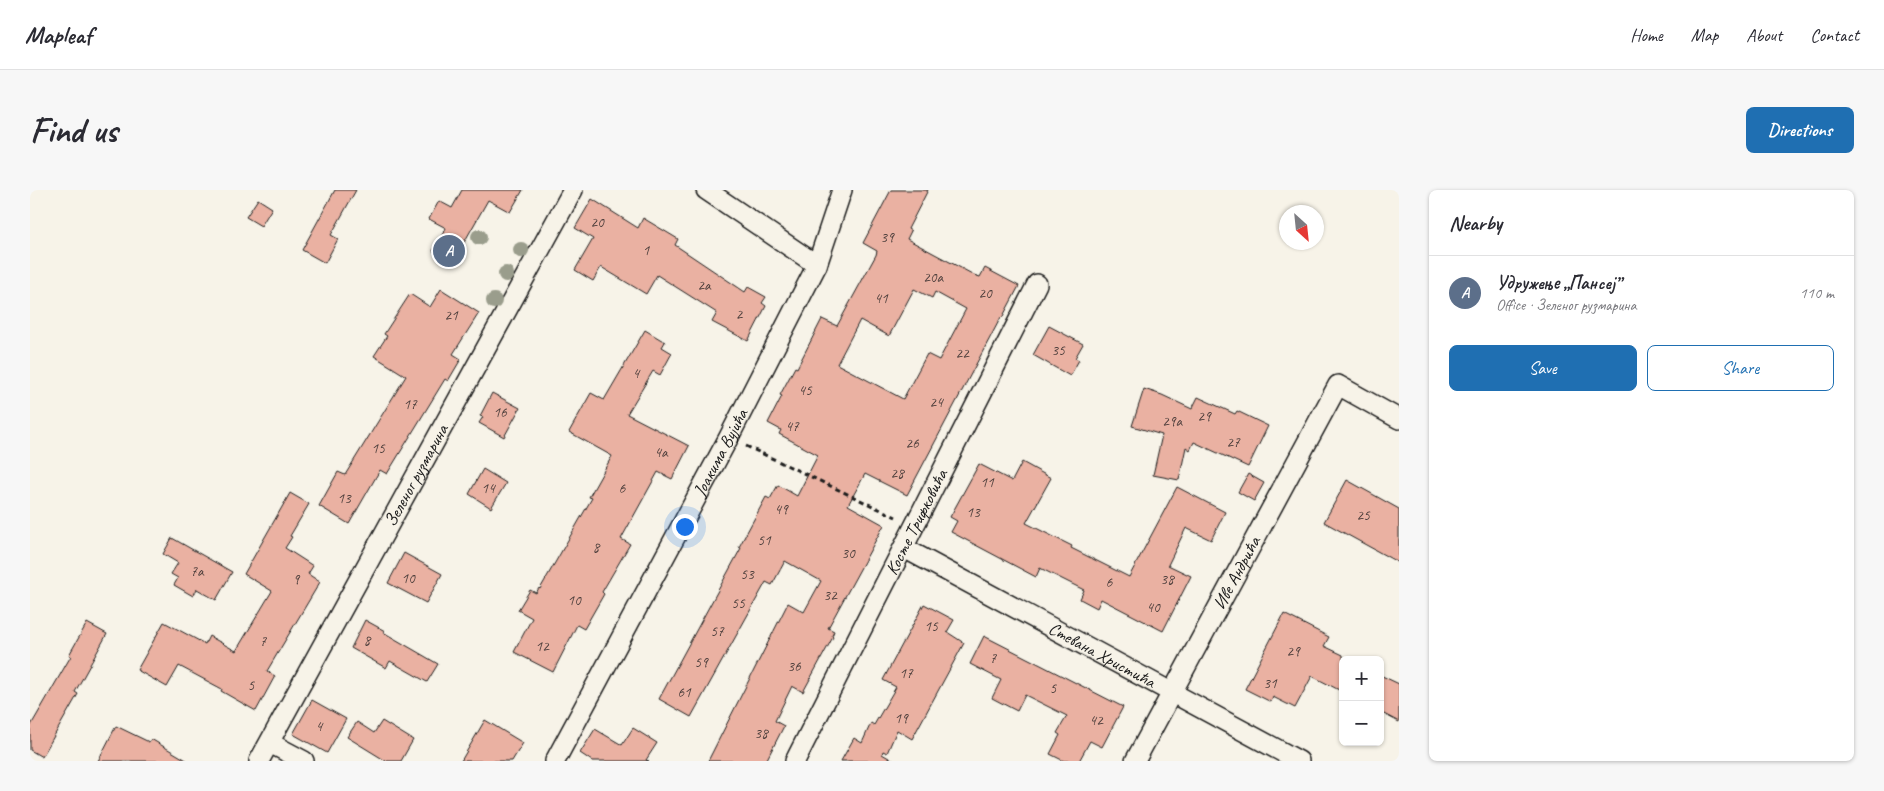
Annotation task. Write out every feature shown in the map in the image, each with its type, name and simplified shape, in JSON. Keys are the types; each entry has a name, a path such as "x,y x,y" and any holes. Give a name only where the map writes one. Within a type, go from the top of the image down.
{"street":[{"name":"Зеленог рузмарина","path":"259,761 573,190"},
{"path":"706,190 816,265"},
{"name":"Јоакима Вујића","path":"555,761 729,437 816,265 842,190"},
{"name":"Косте Трифковића","path":"795,761 1037,284"},
{"name":"Иве Андрића","path":"1135,761 1170,693 1338,385 1399,418"},
{"name":"Стевана Христића","path":"904,548 1299,761"},
{"path":"270,742 304,761"}],"path":[{"path":"729,437 915,526"}],"building":[{"path":"335,190 356,190 331,235 338,239 325,263 302,250"},
{"path":"462,190 523,190 510,212 488,200 453,262 433,251 446,228 429,219 439,201 452,208"},
{"path":"891,190 928,190 908,229 911,231 907,239 974,275 980,277 985,268 1019,286 907,495 865,474 848,505 884,525 828,628 834,631 833,637 803,692 792,686 775,721 784,726 766,761 708,761 788,603 804,612 821,581 785,561 772,585 766,582 691,717 659,699 741,548 739,547 766,497 770,499 778,485 797,496 818,455 779,434 781,430 768,423 782,396 780,395 795,367 797,368 822,319 837,326 876,255 877,251 863,243","holes":["914,289 932,298 935,292 966,309 939,360 927,354 903,399 837,364 860,320 889,336"]},
{"path":"258,199 272,208 261,226 246,217"},
{"path":"592,199 638,228 643,218 678,239 675,245 745,292 748,287 766,297 762,303 766,306 748,341 712,322 717,313 657,275 646,294 601,267 593,281 575,270 593,239 575,228"},
{"path":"441,289 479,313 453,354 461,359 448,381 445,379 387,474 380,470 349,524 319,506 338,472 345,475 406,376 374,356 387,336 384,334 410,294 430,307"},
{"path":"1049,326 1083,344 1075,358 1079,360 1070,376 1033,355"},
{"path":"645,330 665,342 662,347 672,353 660,375 653,371 627,414 689,446 672,479 658,472 621,539 630,544 602,592 604,594 584,629 577,625 553,672 514,652 532,618 518,610 530,590 536,593 540,589 592,498 589,497 612,456 569,432 591,393 604,400"},
{"path":"1144,389 1192,409 1198,397 1235,414 1237,411 1268,426 1248,467 1194,442 1190,450 1186,447 1179,480 1153,475 1162,435 1132,426"},
{"path":"492,393 520,408 504,437 479,423 483,417 480,416"},
{"path":"1022,462 1051,478 1026,523 1129,577 1177,487 1225,512 1211,540 1186,528 1168,565 1191,576 1163,631 1101,599 1097,608 1080,599 1084,590 1040,568 1036,577 951,532 957,521 950,517 979,464 1012,481"},
{"path":"483,469 506,483 491,508 469,494"},
{"path":"1248,474 1264,483 1254,501 1238,492"},
{"path":"1347,480 1399,509 1399,563 1324,522"},
{"path":"290,493 309,504 285,548 313,566 308,574 320,582 267,671 275,676 256,711 221,691 222,689 179,666 167,687 137,670 164,622 205,644 209,636 236,651 272,591 244,574"},
{"path":"172,538 232,572 216,600 197,589 193,596 174,585 178,578 171,574 178,563 163,554"},
{"path":"404,553 442,574 426,603 388,583"},
{"path":"924,604 954,620 947,632 964,643 912,739 897,730 887,753 883,751 882,754 894,761 841,761 854,738 862,743 871,723 874,725 896,687 883,680"},
{"path":"1284,614 1329,637 1324,646 1343,655 1339,656 1339,690 1312,676 1295,708 1273,697 1271,702 1245,689"},
{"path":"365,620 438,664 427,682 390,661 386,668 351,648"},
{"path":"87,623 107,634 75,692 78,694 42,757 30,750 30,727 71,656 69,655"},
{"path":"984,636 1123,707 1102,747 1090,741 1079,761 1064,761 1050,754 1060,735 1057,733 1067,716 1025,695 1017,711 992,698 1001,680 970,664"},
{"path":"1384,677 1399,684 1399,722 1384,714"},
{"path":"312,700 346,719 327,753 293,734"},
{"path":"485,720 523,743 512,761 461,761"},
{"path":"382,721 413,740 401,761 386,761 347,737 357,722 374,733"},
{"path":"116,726 149,742 151,739 188,761 98,761"},
{"path":"633,728 657,743 646,760 649,761 592,761 580,753 595,729 622,745"}],"place":[{"name":"Удружење „Пансеј”","path":"449,251"}]}
